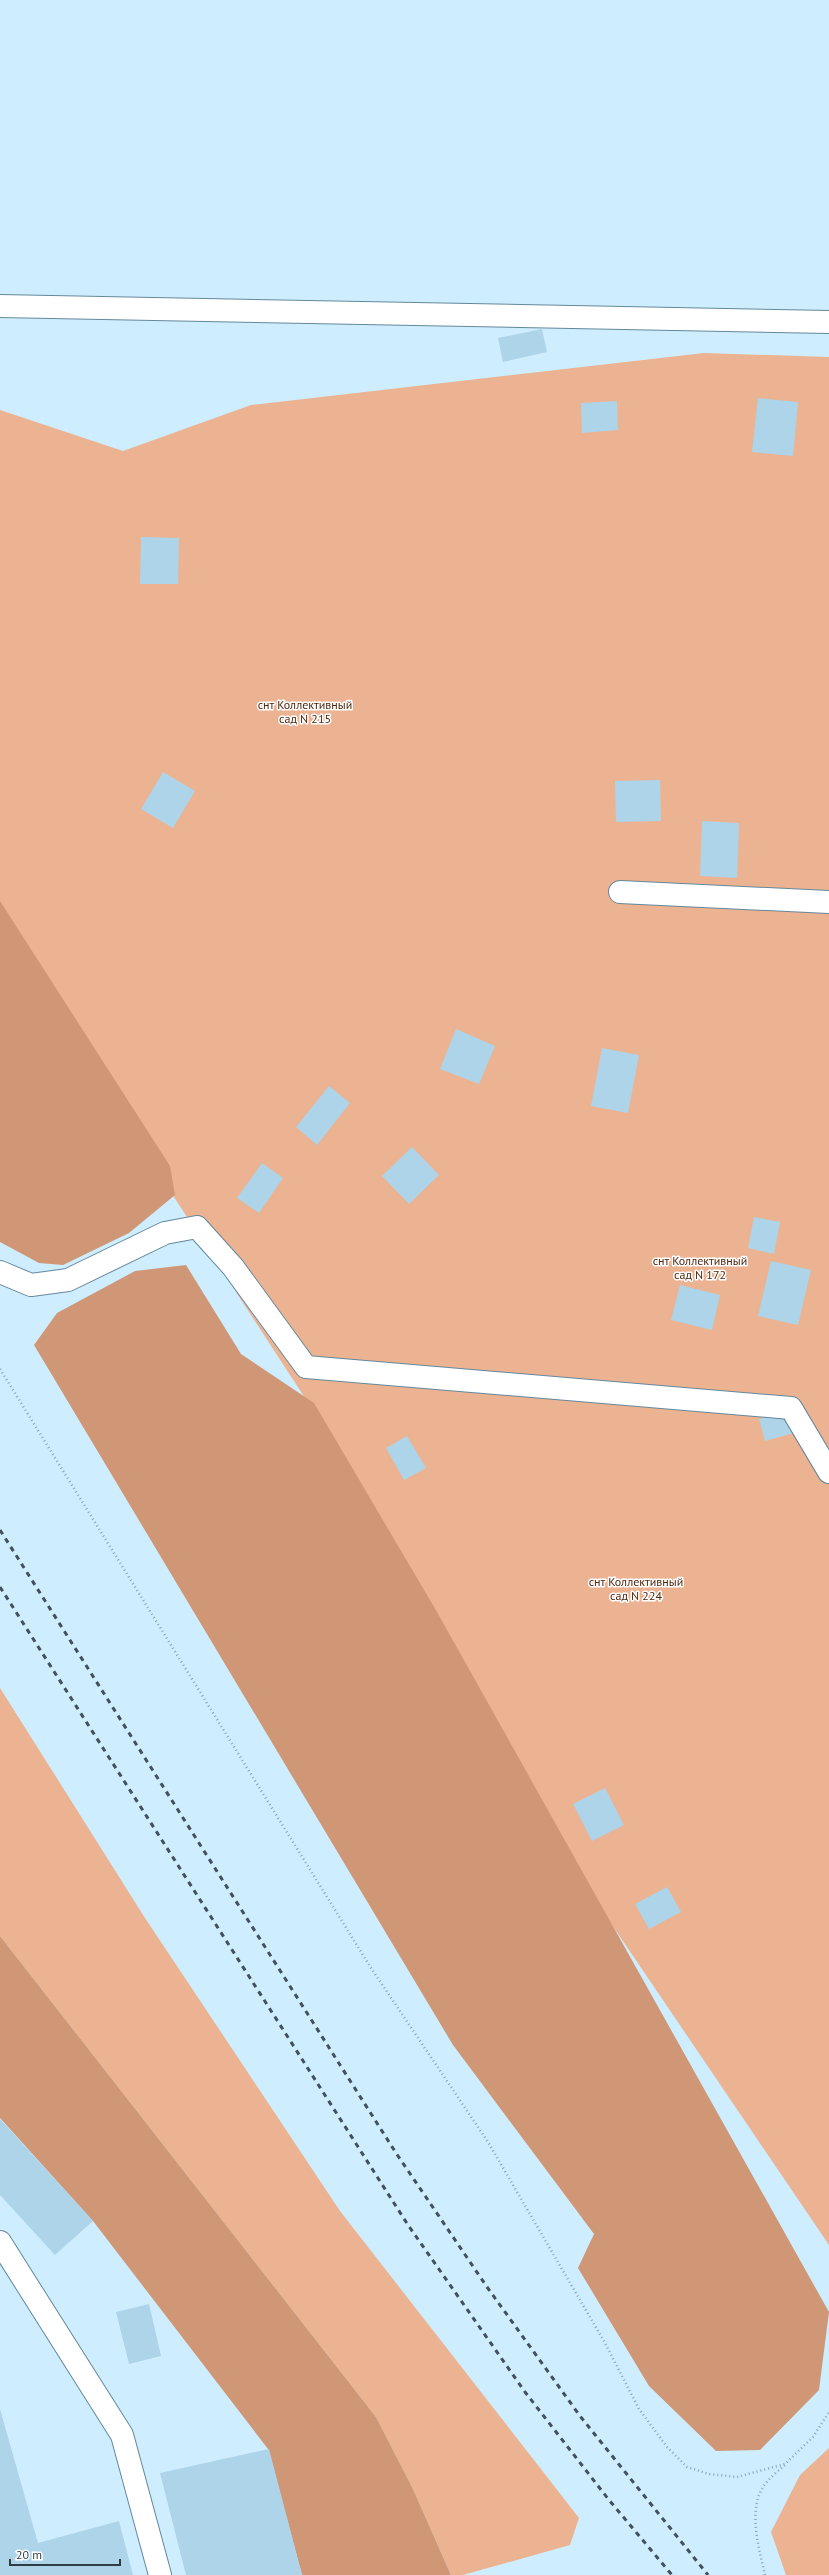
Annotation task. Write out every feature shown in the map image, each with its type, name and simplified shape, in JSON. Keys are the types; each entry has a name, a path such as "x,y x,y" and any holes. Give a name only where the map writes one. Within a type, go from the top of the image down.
{"street":[{"path":"0,306 829,322"},
{"path":"620,892 829,902"},
{"path":"0,1272 31,1285 68,1280 166,1233 197,1227 232,1267 306,1367 791,1408 829,1472"},
{"path":"0,2242 122,2435 160,2575"}],"path":[{"path":"0,1369 371,1968 488,2142 605,2343 639,2409 667,2447 687,2467 708,2474 737,2477 785,2464"},
{"path":"765,2575 757,2543 756,2509 763,2487 813,2437 829,2412"}],"green space":[{"path":"704,353 829,357 829,2245 589,1891 305,1398 0,930 0,410 123,451 251,405"},
{"path":"0,1688 145,1918 340,2211 579,2518 570,2545 463,2575 451,2575 413,2489 376,2417 0,1936"},
{"path":"829,2448 829,2575 786,2575 771,2532 800,2475"}],"shaded area":[{"path":"0,901 170,1166 175,1195 129,1233 63,1265 39,1263 0,1242"},
{"path":"186,1265 241,1354 314,1403 437,1612 829,2312 819,2390 760,2450 716,2451 649,2386 578,2268 594,2234 453,2045 34,1345 57,1313 135,1271"},
{"path":"0,1936 376,2417 413,2489 451,2575 302,2575 268,2449 93,2221 0,2118"}],"building":[{"path":"542,329 547,352 503,362 498,338"},
{"path":"758,398 798,402 793,456 752,452"},
{"path":"617,401 618,430 582,433 581,403"},
{"path":"141,537 179,538 178,584 140,584"},
{"path":"163,772 195,791 173,828 141,809"},
{"path":"660,780 661,821 616,822 615,781"},
{"path":"702,821 739,823 737,878 700,876"},
{"path":"456,1029 495,1046 479,1084 440,1069"},
{"path":"602,1048 639,1055 628,1113 591,1106"},
{"path":"329,1086 350,1103 317,1145 296,1127"},
{"path":"412,1147 439,1175 409,1204 382,1176"},
{"path":"262,1163 283,1178 259,1213 237,1198"},
{"path":"754,1217 780,1222 774,1254 748,1248"},
{"path":"771,1261 811,1270 798,1325 758,1316"},
{"path":"680,1285 720,1295 712,1330 671,1320"},
{"path":"787,1411 794,1433 765,1441 759,1419"},
{"path":"407,1436 426,1468 404,1480 386,1448"},
{"path":"605,1788 624,1825 592,1841 573,1804"},
{"path":"667,1887 681,1912 649,1929 635,1904"},
{"path":"0,2119 93,2221 55,2255 0,2195"},
{"path":"149,2304 161,2356 129,2364 116,2312"},
{"path":"0,2409 38,2543 119,2521 133,2575 0,2575"},
{"path":"269,2449 302,2575 186,2575 160,2473"}],"railway":[{"path":"0,1530 396,2153 487,2287 580,2416 708,2575"},
{"path":"0,1587 408,2225 525,2392 609,2500 672,2575"}],"park label":[{"name":"снт Коллективный сад N 215","path":"305,712"},
{"name":"снт Коллективный сад N 172","path":"700,1268"},
{"name":"снт Коллективный сад N 224","path":"636,1589"}]}
